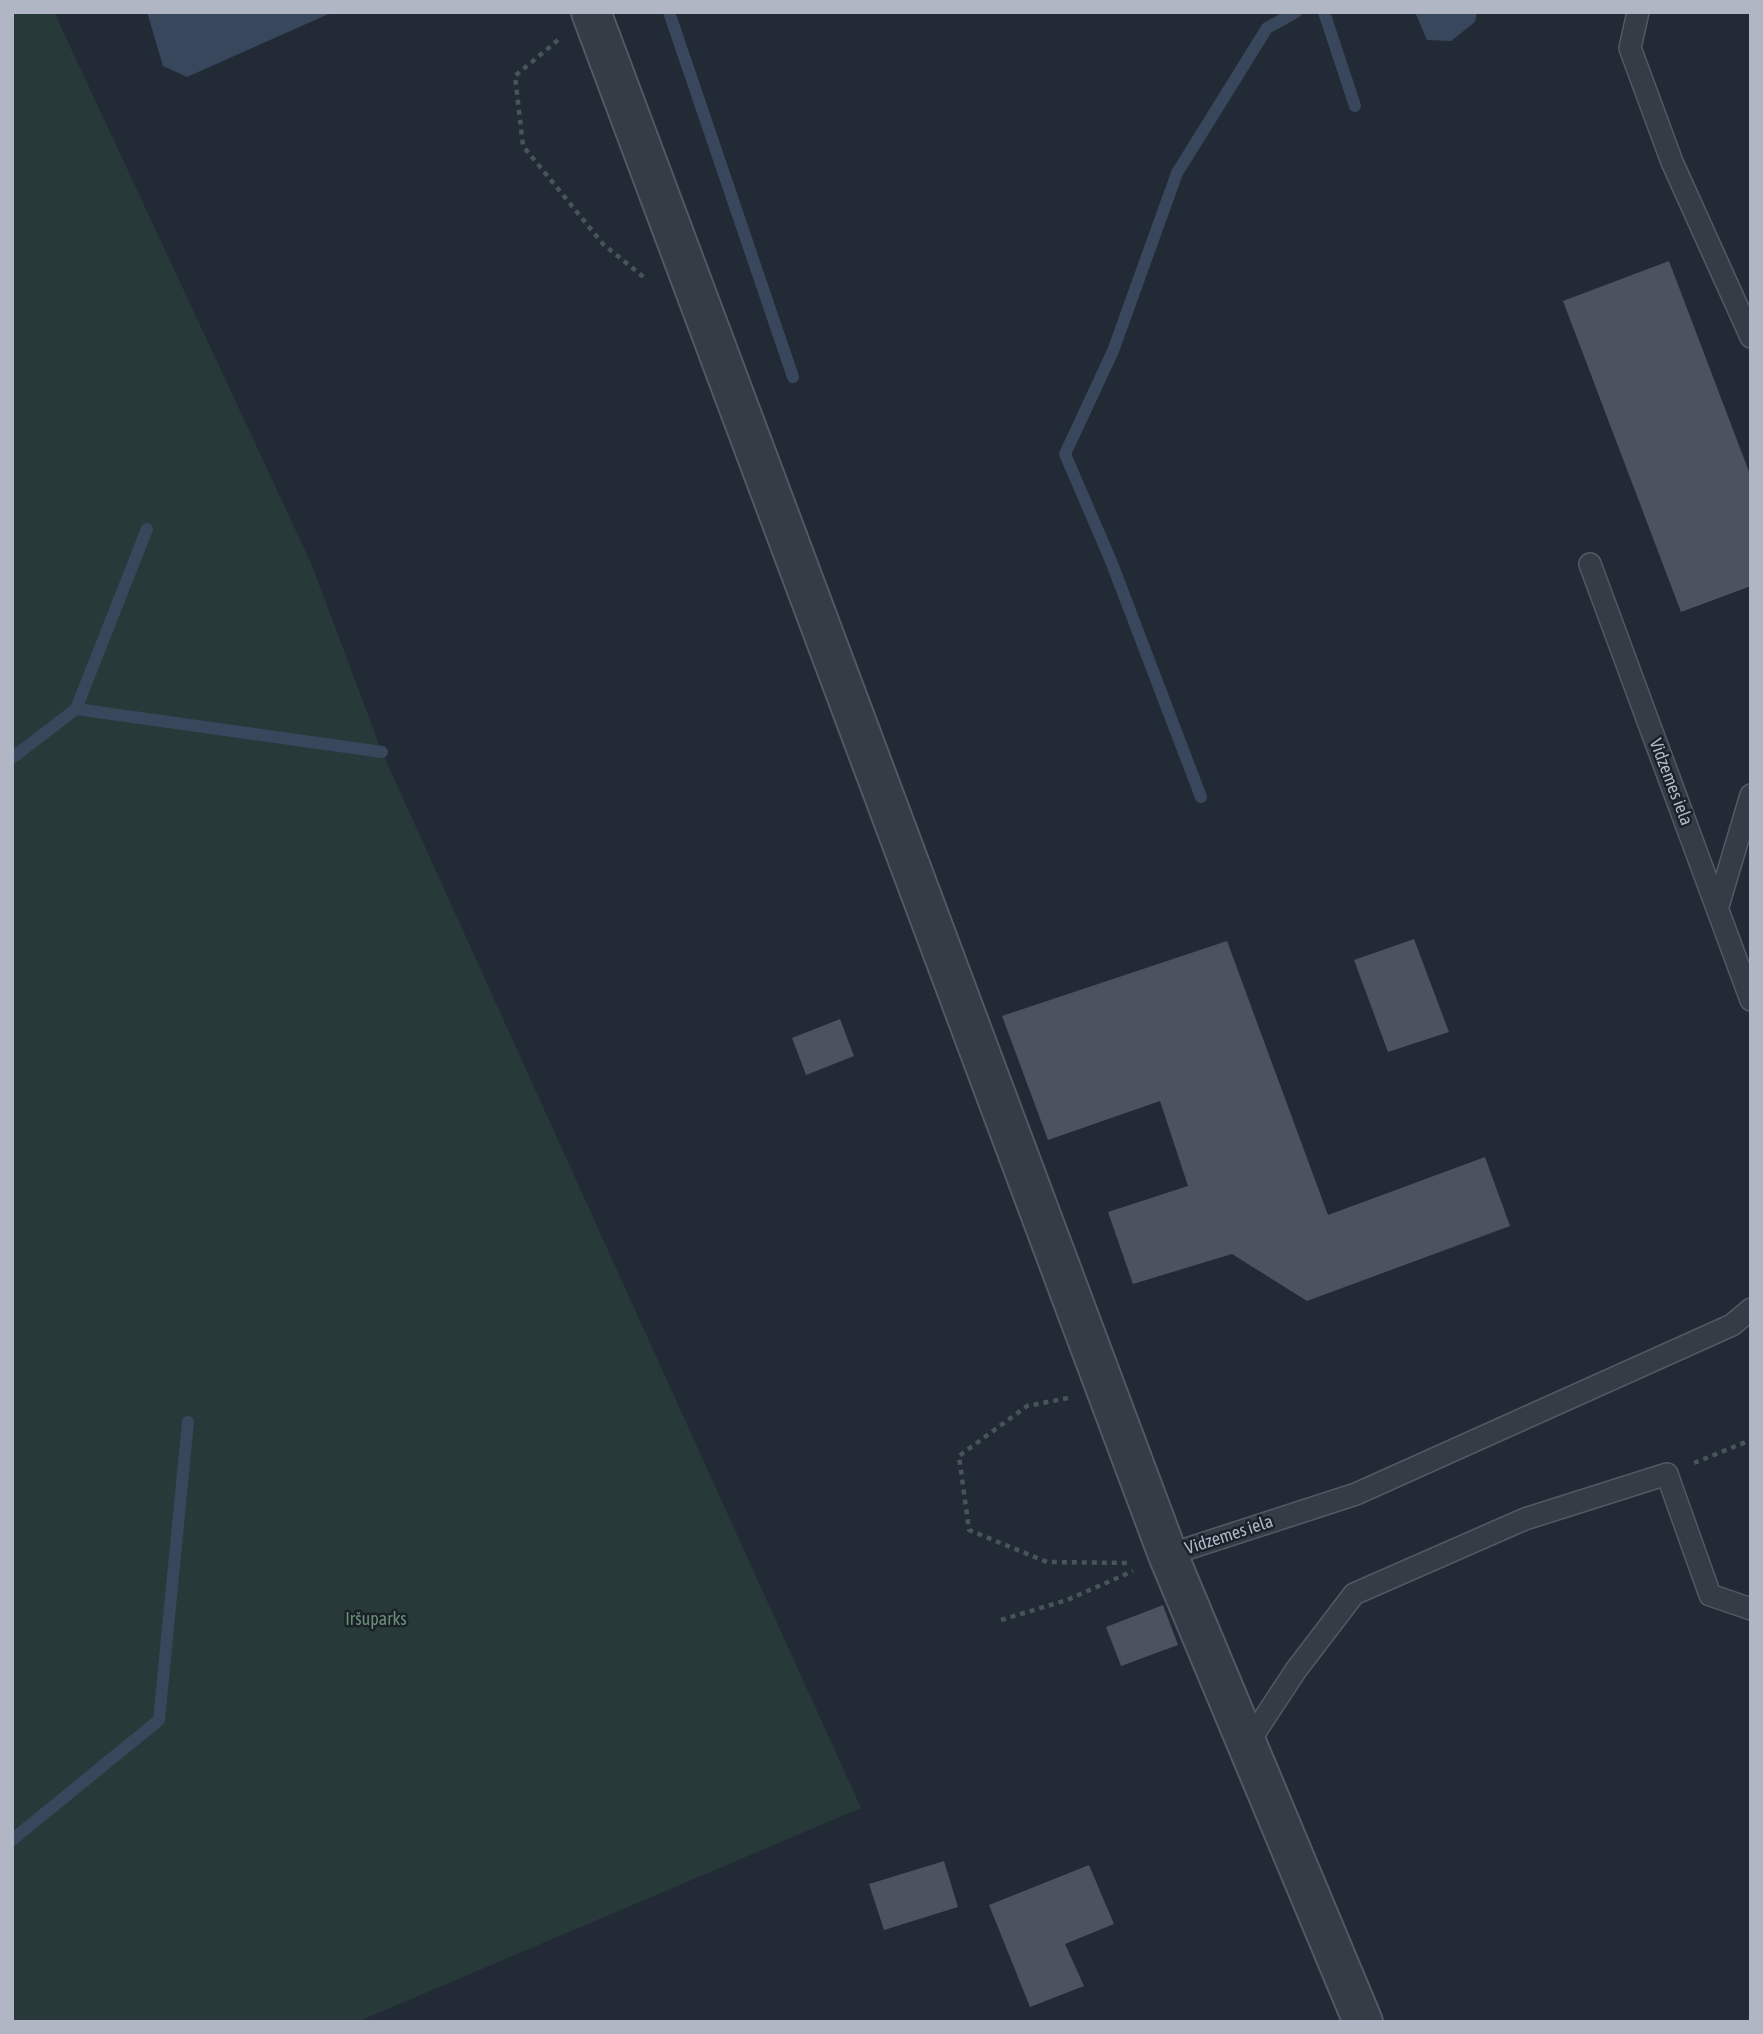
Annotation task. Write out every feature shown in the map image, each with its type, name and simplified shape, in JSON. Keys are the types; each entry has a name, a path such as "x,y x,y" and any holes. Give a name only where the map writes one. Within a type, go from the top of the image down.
{"street":[{"path":"594,22 1168,1555"},
{"name":"Vidzemes iela","path":"1168,1555 1248,1743 1352,2018"}],"lane":[{"path":"1638,12 1630,47 1672,162 1751,337"},
{"name":"Vidzemes iela","path":"1590,564 1751,1000"},
{"path":"1718,906 1751,795"},
{"name":"Vidzemes iela","path":"1168,1555 1356,1494 1732,1325 1751,1309"},
{"path":"1248,1743 1296,1670 1354,1594 1525,1519 1667,1474 1710,1595 1751,1609"}],"path":[{"path":"594,22 557,40 515,76 523,146 603,244 656,287"},
{"path":"1107,1391 1027,1406 959,1456 969,1530 1047,1562 1121,1564 1168,1555"},
{"path":"1667,1474 1751,1440"},
{"path":"1001,1620 1067,1600 1168,1555"}],"green space":[{"name":"Iršuparks","path":"12,12 54,12 311,563 382,752 861,1808 357,2022 12,2022"}],"water":[{"path":"147,12 333,12 187,77 163,66"},
{"path":"1415,12 1477,12 1475,22 1451,41 1427,40"}],"building":[{"path":"1669,261 1751,477 1751,586 1681,612 1563,301"},
{"path":"1414,939 1449,1032 1388,1052 1354,960"},
{"path":"1227,941 1328,1215 1485,1157 1510,1226 1307,1301 1232,1254 1133,1284 1108,1212 1188,1186 1160,1101 1048,1140 1002,1016"},
{"path":"840,1019 854,1056 806,1075 792,1038"},
{"path":"1163,1605 1178,1645 1121,1666 1106,1627"},
{"path":"944,1861 958,1907 884,1930 869,1884"},
{"path":"1089,1865 1114,1924 1065,1944 1084,1986 1030,2007 989,1905"}],"waterway":[{"path":"669,12 793,377"},
{"path":"1201,797 1111,561 1065,454 1113,351 1177,173 1267,28 1296,12"},
{"path":"1324,12 1355,106"},
{"path":"76,709 147,529"},
{"path":"12,758 76,709 382,752"},
{"path":"12,1840 159,1720 188,1422"}]}
